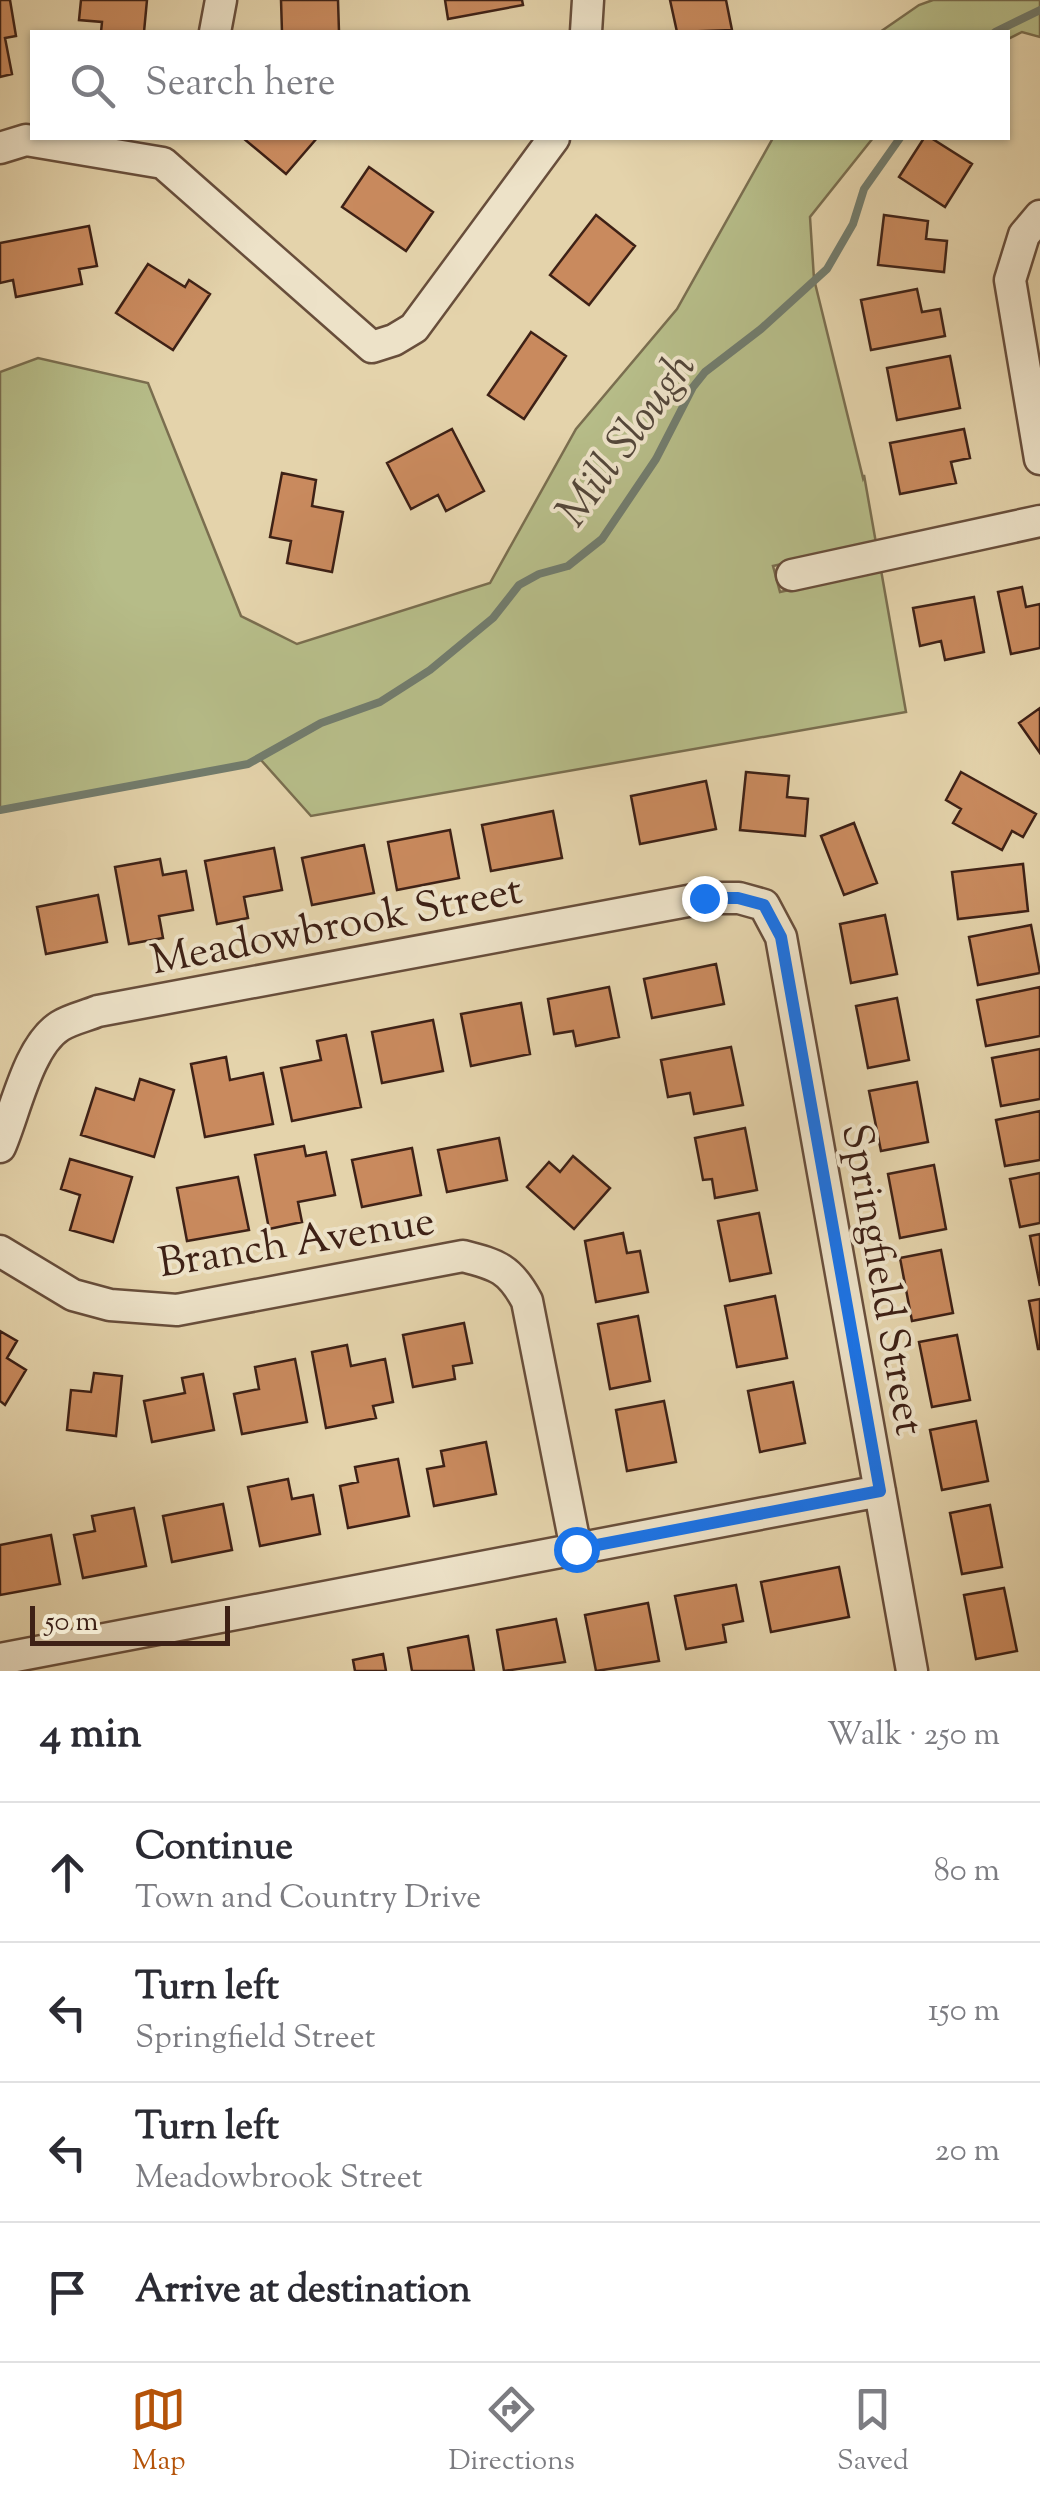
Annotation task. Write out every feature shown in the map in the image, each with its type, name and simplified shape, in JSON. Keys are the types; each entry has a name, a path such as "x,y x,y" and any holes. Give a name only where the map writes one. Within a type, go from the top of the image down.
{"street":[{"path":"215,30 221,0"},
{"path":"586,30 588,0"},
{"path":"0,148 26,140 169,150 372,347 414,328 553,140"},
{"path":"1040,216 1024,235 1010,280 1040,458"},
{"path":"792,575 1040,520"},
{"name":"Meadowbrook Street","path":"0,1147 32,1061 46,1038 60,1026 98,1011 704,898 738,898 764,905"},
{"name":"Springfield Street","path":"764,905 781,937 912,1671"},
{"name":"Branch Avenue","path":"0,1250 74,1295 110,1306 176,1310 463,1256 492,1263 514,1277 527,1302 576,1549"},
{"path":"0,1659 64,1659 576,1549 880,1491"}],"green space":[{"path":"933,0 1040,0 1040,37 1022,32 1010,38 1010,30 883,30"},
{"path":"772,140 871,140 810,217 814,279 863,478 864,475 876,543 773,566 780,592 881,570 906,712 311,816 261,760 0,808 0,372 38,358 148,383 241,616 297,644 490,583 576,429 677,309"}],"building":[{"path":"0,0 10,0 16,36 5,38 12,74 0,77"},
{"path":"81,0 147,0 144,30 101,30 102,22 79,20"},
{"path":"281,0 338,0 339,30 282,30"},
{"path":"445,0 522,0 523,5 448,19"},
{"path":"670,0 726,0 732,30 677,30"},
{"path":"245,140 315,140 286,174"},
{"path":"923,140 934,140 972,164 945,207 899,177"},
{"path":"369,167 433,212 406,251 342,207"},
{"path":"596,215 635,246 589,305 550,275"},
{"path":"884,215 928,221 926,239 947,241 944,272 878,265"},
{"path":"89,226 97,266 79,269 82,284 16,297 13,280 0,283 0,243"},
{"path":"148,264 185,287 189,280 210,294 173,350 116,313"},
{"path":"917,289 922,312 940,309 945,336 871,350 861,300"},
{"path":"531,332 566,356 524,419 488,395"},
{"path":"950,356 960,408 897,420 887,368"},
{"path":"452,429 484,491 446,511 438,495 411,509 387,463"},
{"path":"964,429 970,458 951,462 956,483 900,494 890,443"},
{"path":"282,473 316,480 312,506 343,512 332,572 287,563 291,541 270,537"},
{"path":"1022,587 1026,607 1040,604 1040,648 1011,654 998,592"},
{"path":"974,597 984,652 945,660 941,641 920,646 913,608"},
{"path":"1040,708 1040,753 1019,723"},
{"path":"746,772 789,776 787,797 808,799 805,836 740,830"},
{"path":"961,772 1036,814 1023,837 1012,831 1002,850 953,823 961,809 946,800"},
{"path":"706,781 716,829 640,844 631,796"},
{"path":"553,811 562,858 491,871 482,825"},
{"path":"854,823 877,883 844,895 821,836"},
{"path":"450,830 459,878 397,890 388,842"},
{"path":"364,845 374,893 312,905 302,858"},
{"path":"274,848 282,890 244,897 248,918 217,924 205,861"},
{"path":"160,859 163,875 186,871 193,910 159,916 163,938 129,944 115,867"},
{"path":"1023,864 1028,911 958,919 952,872"},
{"path":"98,895 107,942 46,954 37,907"},
{"path":"885,915 897,974 851,983 840,924"},
{"path":"1031,925 1040,973 978,985 969,937"},
{"path":"716,964 724,1004 652,1018 644,979"},
{"path":"609,987 619,1037 576,1046 573,1031 554,1034 548,999"},
{"path":"1040,987 1040,1036 986,1046 977,1000"},
{"path":"897,998 909,1060 868,1068 856,1006"},
{"path":"521,1003 530,1054 471,1066 461,1014"},
{"path":"433,1020 443,1071 382,1083 372,1032"},
{"path":"346,1035 361,1107 292,1121 281,1068 321,1060 317,1041"},
{"path":"731,1047 743,1105 694,1114 690,1093 668,1097 661,1060"},
{"path":"1040,1049 1040,1099 1001,1106 992,1058"},
{"path":"226,1057 230,1080 263,1073 273,1124 205,1137 191,1064"},
{"path":"140,1079 174,1090 154,1157 81,1135 96,1088 134,1100"},
{"path":"917,1082 928,1142 881,1151 869,1091"},
{"path":"1040,1111 1040,1160 1005,1166 996,1120"},
{"path":"745,1128 757,1190 715,1198 712,1179 703,1180 695,1138"},
{"path":"499,1138 507,1180 447,1192 438,1150"},
{"path":"304,1146 306,1156 326,1152 335,1195 298,1202 302,1222 269,1229 255,1155"},
{"path":"412,1148 421,1195 362,1207 352,1160"},
{"path":"573,1156 610,1188 574,1229 527,1187 549,1162 560,1172"},
{"path":"70,1159 132,1177 113,1242 70,1230 80,1195 61,1189"},
{"path":"934,1165 946,1229 900,1238 888,1174"},
{"path":"1040,1173 1040,1223 1020,1227 1010,1179"},
{"path":"238,1177 249,1230 187,1241 177,1188"},
{"path":"759,1213 771,1273 730,1281 718,1221"},
{"path":"623,1233 627,1253 640,1251 648,1292 596,1302 585,1241"},
{"path":"1040,1234 1040,1286 1030,1236"},
{"path":"941,1250 953,1313 912,1321 900,1258"},
{"path":"775,1296 787,1358 737,1367 725,1306"},
{"path":"1040,1299 1040,1349 1038,1349 1029,1301"},
{"path":"638,1316 650,1381 610,1389 598,1324"},
{"path":"464,1323 472,1363 453,1366 455,1379 413,1387 403,1335"},
{"path":"0,1331 17,1341 7,1358 26,1370 5,1405 0,1401"},
{"path":"957,1335 970,1400 932,1407 919,1342"},
{"path":"347,1345 351,1366 385,1359 393,1402 373,1406 376,1418 326,1428 312,1352"},
{"path":"295,1359 307,1422 242,1434 234,1394 259,1389 255,1367"},
{"path":"94,1373 122,1376 116,1436 67,1430 71,1390 91,1392"},
{"path":"203,1374 214,1430 152,1442 144,1401 185,1393 182,1378"},
{"path":"793,1382 805,1443 760,1452 748,1391"},
{"path":"664,1401 676,1462 627,1471 616,1410"},
{"path":"976,1421 988,1481 942,1490 930,1430"},
{"path":"486,1442 496,1494 434,1506 427,1469 444,1466 441,1451"},
{"path":"398,1459 409,1516 348,1528 340,1486 358,1482 355,1467"},
{"path":"288,1479 292,1499 313,1495 320,1534 260,1546 248,1487"},
{"path":"223,1504 232,1550 172,1562 163,1516"},
{"path":"990,1505 1002,1567 962,1574 950,1513"},
{"path":"134,1508 146,1566 83,1578 74,1535 95,1531 92,1516"},
{"path":"51,1535 60,1584 0,1595 0,1545"},
{"path":"839,1567 849,1617 771,1632 761,1582"},
{"path":"736,1585 743,1621 723,1625 726,1642 686,1649 675,1596"},
{"path":"1004,1588 1017,1651 976,1659 964,1595"},
{"path":"648,1603 659,1661 596,1671 585,1615"},
{"path":"556,1619 565,1662 504,1671 497,1630"},
{"path":"468,1636 474,1671 412,1671 408,1648"},
{"path":"383,1654 386,1671 355,1671 353,1660"}],"waterway":[{"name":"Mill Slough","path":"999,30 1040,10"},
{"name":"Mill Slough","path":"0,810 248,764 321,723 380,702 430,670 493,618 519,585 539,574 568,566 602,539 656,459 693,387 705,372 761,329 827,269 853,224 864,189 899,140"}],"route":[{"path":"576,1549 880,1491 781,937 764,905 738,898 704,898"}]}
